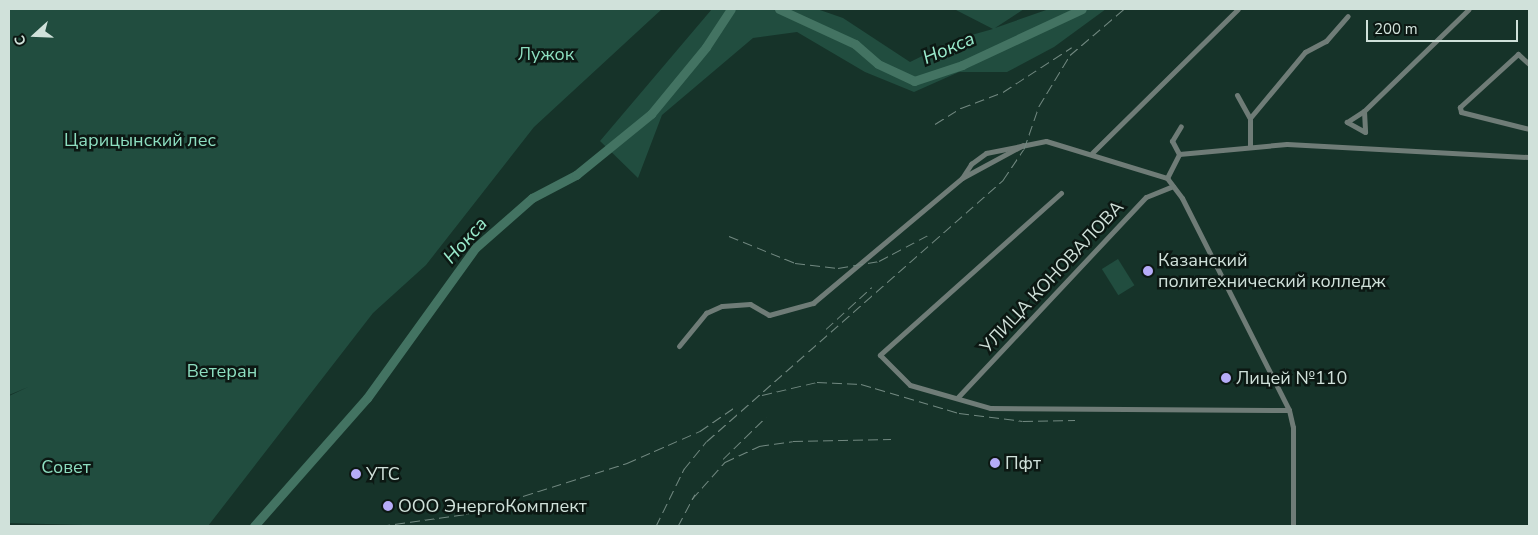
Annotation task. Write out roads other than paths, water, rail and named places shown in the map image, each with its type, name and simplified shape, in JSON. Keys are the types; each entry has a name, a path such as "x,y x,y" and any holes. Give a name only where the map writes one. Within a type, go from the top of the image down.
{"street":[{"path":"1092,153 1238,9"},
{"path":"1364,111 1468,9"},
{"path":"1250,118 1305,52 1326,42 1348,16"},
{"path":"1529,64 1518,54 1460,107 1461,112 1529,129"},
{"path":"1237,95 1250,118 1250,147"},
{"path":"1179,154 1172,141 1181,126"},
{"path":"962,178 971,164 986,153 1046,141 1092,153 1167,178 1173,186 1289,410 1293,427 1293,526"},
{"path":"1179,154 1250,147 1331,144 1361,150 1529,157"},
{"path":"679,346 706,313 722,306 750,304 770,315 813,303 962,178 1023,145"},
{"path":"1167,178 1179,154"},
{"name":"УЛИЦА КОНОВАЛОВА","path":"958,397 1146,197 1173,186"},
{"path":"1061,193 880,355 910,386 958,397 990,408 1289,410"}],"waterway":[{"name":"Нокса","path":"254,526 367,398 475,248 532,198 576,175 651,114 706,47 731,9"},
{"name":"Нокса","path":"779,9 855,44 878,64 914,81 962,65 1082,9"}],"railway":[{"path":"656,526 684,469 707,441 1003,180 1024,149 1039,106 1070,55 1124,9"},
{"path":"935,124 961,108 1003,92 1072,47"},
{"path":"729,236 795,263 838,268 879,261 930,234"},
{"path":"826,329 872,287"},
{"path":"762,395 817,382 861,384 959,413 1023,421 1075,420"},
{"path":"380,526 466,514 627,463 700,431 735,407"},
{"path":"723,459 766,417"},
{"path":"692,499 725,462 759,446 793,441 891,439"},
{"path":"678,526 695,494"}],"place":[{"name":"Казанский политехнический колледж","path":"1148,271"},
{"name":"Лицей №110","path":"1226,378"},
{"name":"Пфт","path":"995,463"},
{"name":"УТС","path":"356,474"},
{"name":"ООО ЭнергоКомплект","path":"388,506"}],"park label":[{"name":"Лужок","path":"546,54"},
{"name":"Царицынский лес","path":"140,140"},
{"name":"Ветеран","path":"222,371"},
{"name":"Совет","path":"66,467"}]}
